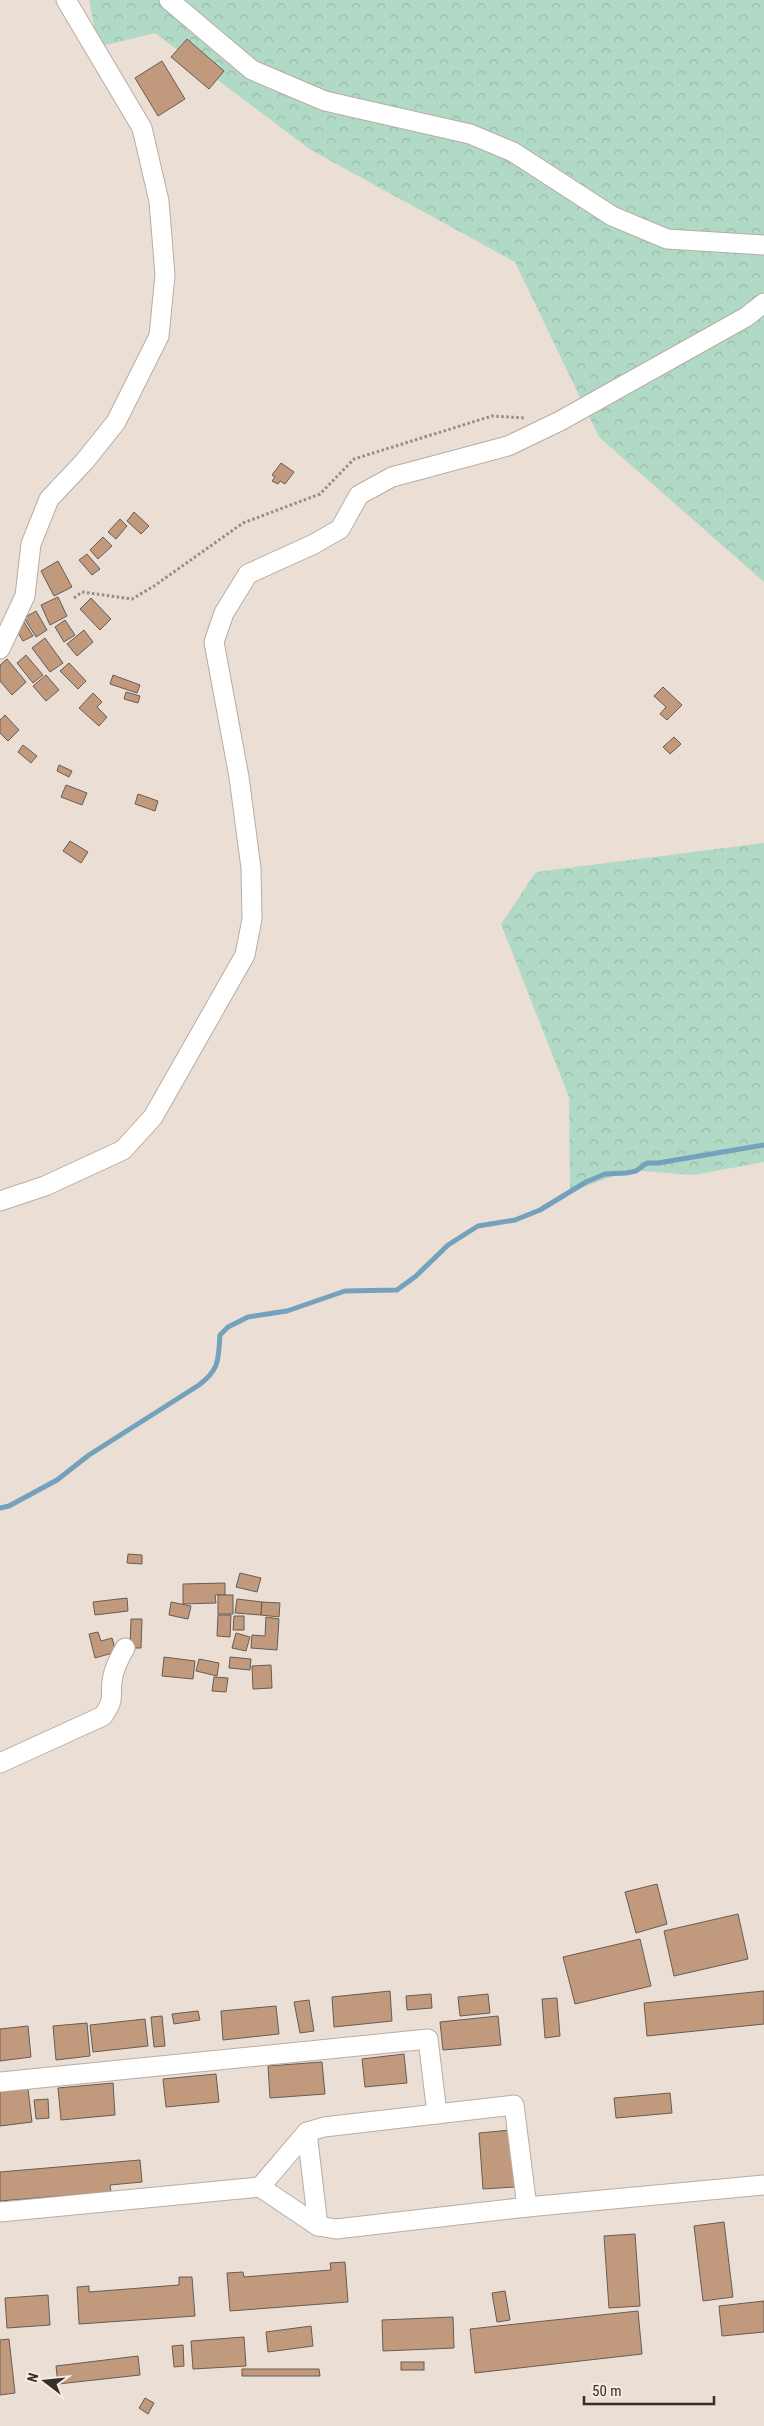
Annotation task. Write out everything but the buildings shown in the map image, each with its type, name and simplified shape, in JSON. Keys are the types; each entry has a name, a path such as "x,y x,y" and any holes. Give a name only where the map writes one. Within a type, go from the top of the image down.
{"street":[{"path":"0,649 25,596 31,544 49,499 84,462 116,422 160,336 165,266 159,201 142,128 66,0"},
{"path":"168,0 252,70 325,102 470,134 513,152 612,216 667,240 764,244"},
{"path":"0,1201 46,1186 123,1150 152,1117 245,955 252,919 251,868 239,777 214,642 224,613 248,574 314,544 340,529 359,494 392,477 508,446 560,421 746,317 764,303"},
{"path":"0,1763 103,1716 113,1701 111,1683 114,1669 125,1648"},
{"path":"0,2082 428,2039 437,2114"},
{"path":"260,2187 307,2132 324,2128 514,2105 527,2206"},
{"path":"307,2132 318,2226"},
{"path":"0,2212 260,2187 318,2226 336,2229 527,2206 764,2185"}],"path":[{"path":"74,598 82,592 132,598 154,586 243,523 320,494 354,459 492,416 560,421"}],"green space":[{"path":"89,0 764,0 764,582 599,437 515,262 311,150 155,33 98,47"},
{"path":"764,843 764,1162 694,1175 630,1170 570,1192 569,1097 501,924 536,872"}],"waterway":[{"path":"0,1508 9,1506 57,1480 89,1455 199,1385 211,1374 217,1363 220,1335 228,1327 248,1317 287,1311 345,1291 397,1290 416,1276 448,1245 478,1226 515,1220 540,1210 586,1182 605,1174 636,1171 647,1163 658,1163 764,1145"}]}
